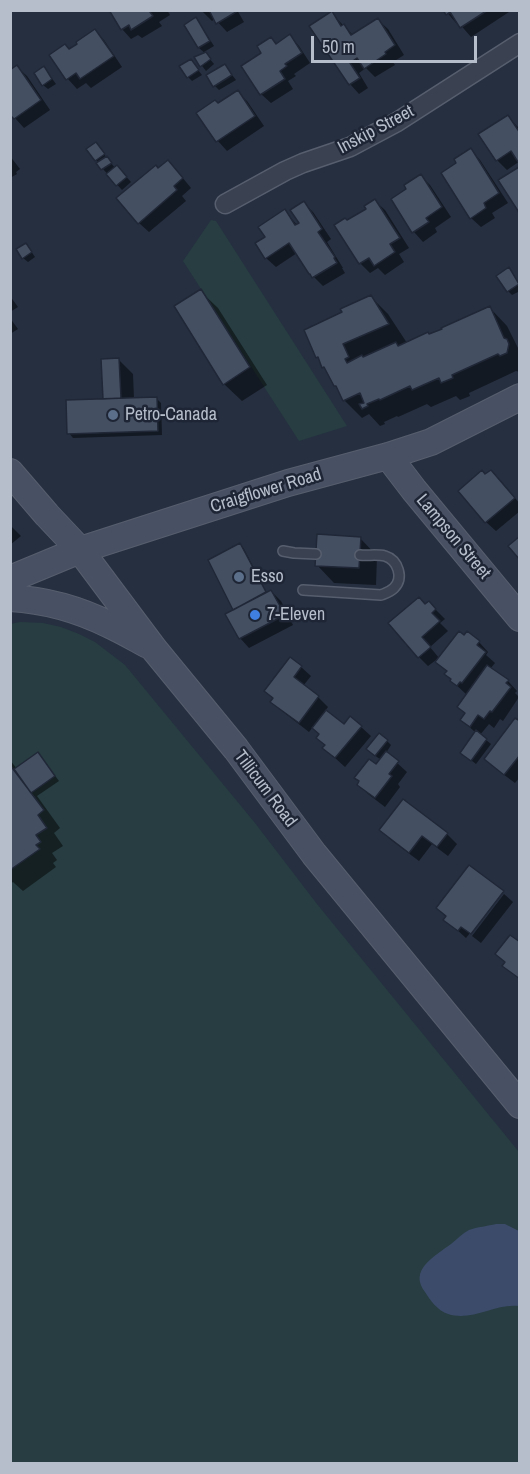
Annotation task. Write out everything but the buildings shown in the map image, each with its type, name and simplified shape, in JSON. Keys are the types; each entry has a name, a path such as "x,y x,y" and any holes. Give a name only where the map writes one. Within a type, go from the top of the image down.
{"main road":[{"name":"Craigflower Road","path":"10,579 80,550 288,483 431,442 519,397"},
{"name":"Lampson Street","path":"388,456 519,618"},
{"name":"Tillicum Road","path":"10,472 80,550 153,647 236,749 314,854 519,1105"},
{"path":"10,598 60,606 85,614 153,647"}],"street":[{"name":"Inskip Street","path":"225,204 285,171 350,147 397,122 519,43"}],"lane":[{"path":"283,551 316,554"},
{"path":"303,590 381,595 394,589 399,575 395,563 385,556 360,555"}],"green space":[{"path":"211,220 216,221 347,426 299,441 183,261"},
{"path":"43,623 79,634 95,642 125,665 519,1152 520,1463 11,1464 10,624"}],"water":[{"path":"505,1224 519,1231 519,1306 501,1307 466,1316 448,1314 441,1310 432,1302 421,1284 422,1270 431,1259 467,1231"}],"place":[{"name":"Petro-Canada","path":"113,415"},
{"name":"Esso","path":"239,577"},
{"name":"7-Eleven","path":"255,615"}]}
